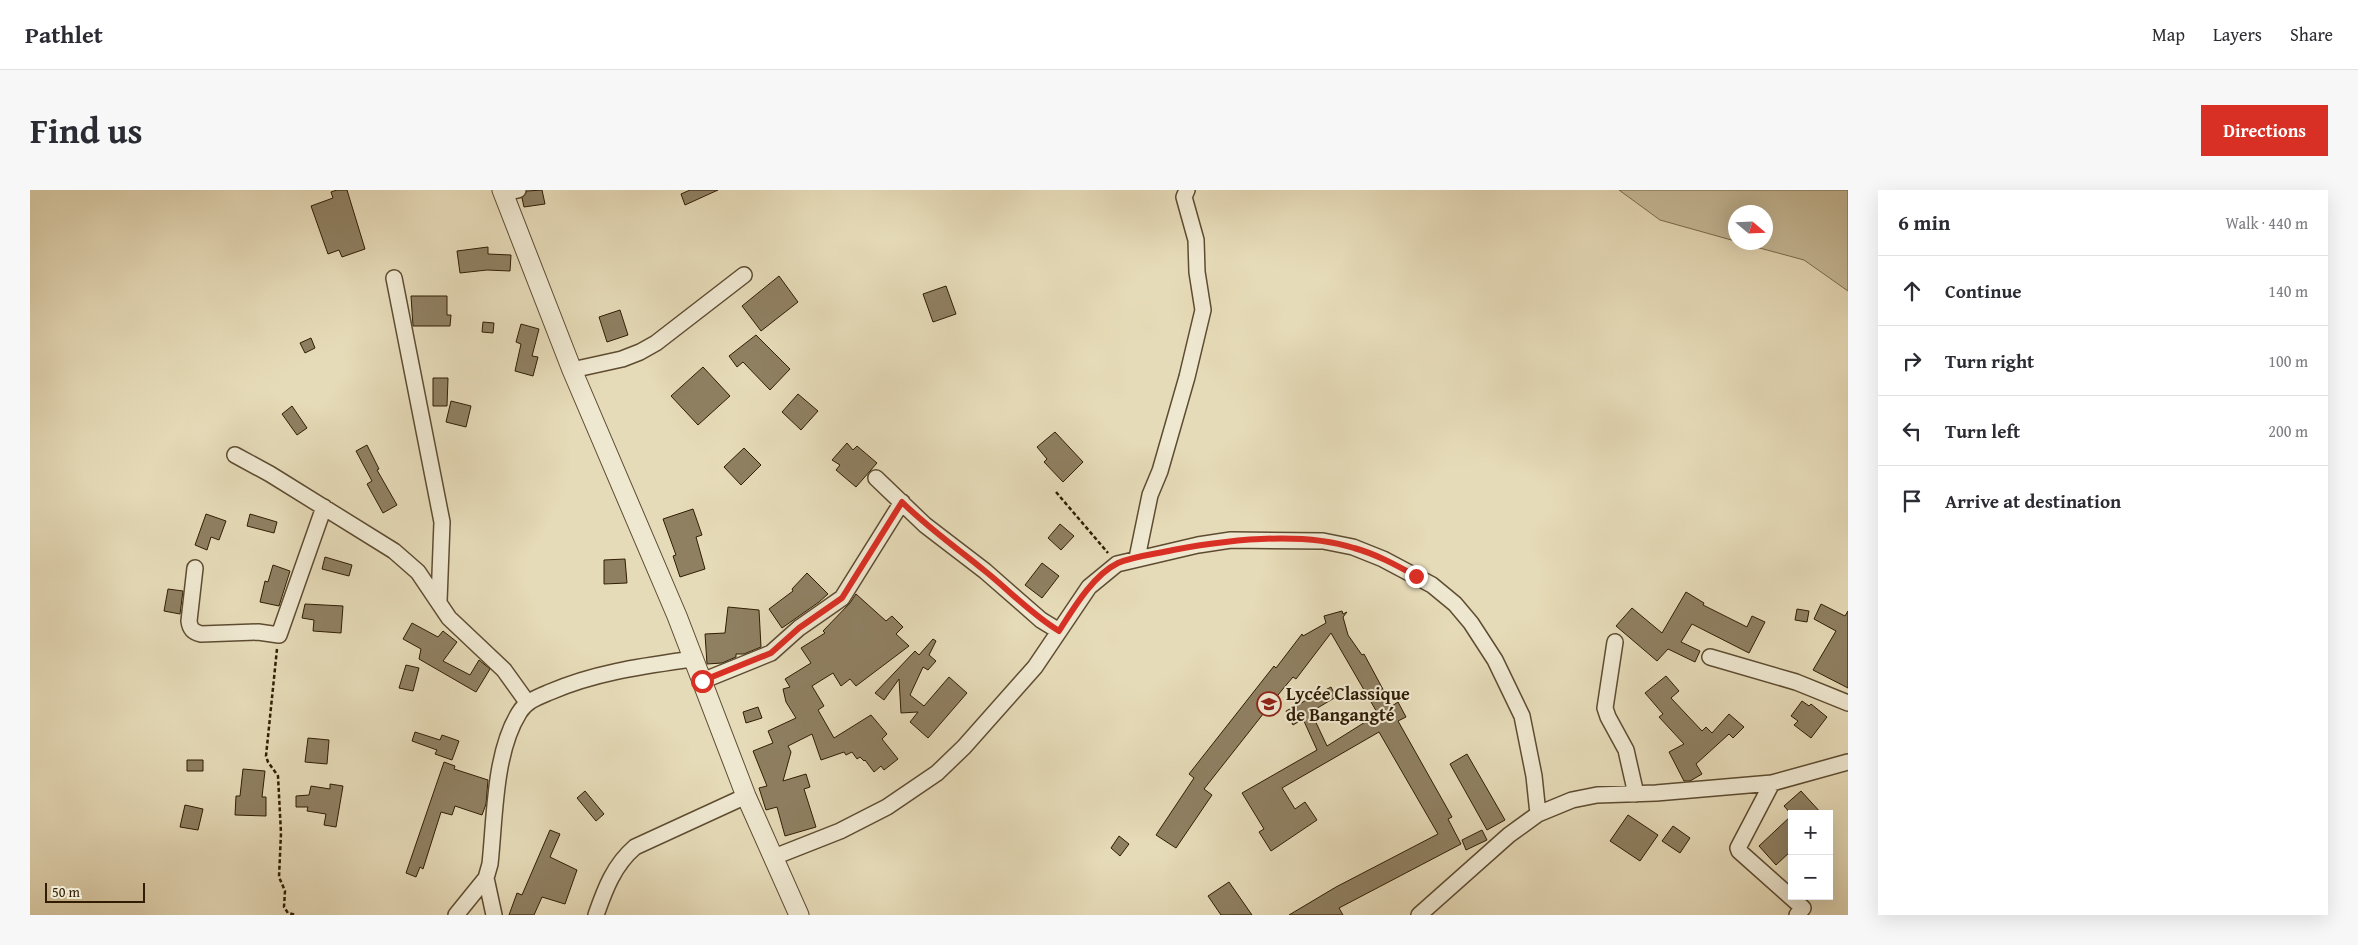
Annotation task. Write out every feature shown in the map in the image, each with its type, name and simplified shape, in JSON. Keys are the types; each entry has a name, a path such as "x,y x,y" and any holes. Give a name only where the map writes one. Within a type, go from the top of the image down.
{"street":[{"path":"1136,558 1150,495 1160,471 1187,377 1203,310 1196,258 1196,240 1184,197 1187,190"},
{"path":"508,191 572,370 702,681 746,796 799,915"},
{"path":"572,370 640,352 656,343 744,276"},
{"path":"394,278 442,522 440,601"},
{"path":"235,455 394,550 418,572 440,601 449,618 504,670 527,702"},
{"path":"876,478 925,525 985,571 1040,620 1059,631"},
{"path":"702,681 771,653 799,628 842,598 902,502"},
{"path":"195,568 189,621 190,628 195,632 201,634 258,632 280,635 324,507"},
{"path":"774,857 840,831 887,807 907,796 937,773 994,714 1034,667 1089,587 1117,564 1136,558 1231,540 1323,540 1353,547 1383,559 1432,585 1455,604 1471,623 1494,660 1515,703 1527,738 1538,814"},
{"path":"1615,642 1605,708 1626,750 1636,794"},
{"path":"1710,657 1796,682 1848,703"},
{"path":"456,915 486,878 490,864 501,764 512,728 527,702 584,678 631,668 693,659"},
{"path":"1419,915 1509,835 1538,814 1572,800 1597,795 1636,794 1772,783 1848,762"},
{"path":"1772,783 1738,848 1738,852 1804,913"},
{"path":"596,915 613,872 623,857 635,847 746,796"},
{"path":"486,878 494,915"}],"path":[{"path":"1056,492 1117,564"},
{"path":"280,635 266,756 278,776 281,832 279,876 285,892 284,907 288,913 296,915"}],"shaded area":[{"path":"1619,190 1848,190 1848,291 1804,260 1767,250 1773,250 1773,205 1728,205 1728,239 1660,220"}],"building":[{"path":"347,190 365,249 342,257 339,250 328,254 311,206 333,198 331,192"},
{"path":"542,190 545,204 524,207 522,198 527,191"},
{"path":"690,190 718,190 685,205 681,194"},
{"path":"488,247 488,254 511,255 510,271 487,270 460,273 457,251"},
{"path":"779,276 798,302 761,331 742,306"},
{"path":"946,286 956,314 933,322 923,294"},
{"path":"411,296 447,296 447,315 451,315 450,326 413,326"},
{"path":"620,310 628,335 607,342 599,317"},
{"path":"483,322 494,323 493,333 482,332"},
{"path":"521,324 539,329 532,356 538,357 533,376 515,371 521,344 516,342"},
{"path":"756,335 790,369 770,390 743,362 737,367 729,356"},
{"path":"311,338 315,348 305,353 300,343"},
{"path":"703,367 730,396 698,425 671,396"},
{"path":"433,378 448,378 447,406 433,406"},
{"path":"798,394 818,411 801,430 782,412"},
{"path":"451,401 471,406 466,427 446,422"},
{"path":"292,406 307,428 297,435 282,414"},
{"path":"1055,432 1083,462 1063,482 1044,462 1047,459 1037,447"},
{"path":"847,443 853,450 857,446 877,463 856,487 836,470 840,465 832,460"},
{"path":"367,445 379,469 377,470 397,505 383,513 367,484 372,481 356,451"},
{"path":"744,448 761,465 741,485 724,467"},
{"path":"693,509 702,535 696,537 705,569 680,577 673,556 676,555 663,519"},
{"path":"206,514 226,521 219,540 211,537 207,550 195,545"},
{"path":"250,514 277,522 274,533 247,526"},
{"path":"1060,524 1074,536 1061,550 1048,538"},
{"path":"325,557 352,565 349,576 322,569"},
{"path":"625,559 627,583 604,584 604,560"},
{"path":"1042,563 1059,576 1042,598 1025,585"},
{"path":"273,565 290,571 279,606 260,602 265,581 268,582"},
{"path":"807,573 828,594 782,628 769,609 793,591 792,589"},
{"path":"168,589 183,591 180,614 164,611"},
{"path":"1686,592 1704,603 1703,605 1747,627 1752,616 1765,622 1749,653 1692,624 1681,642 1700,651 1695,662 1668,649 1657,661 1616,626 1632,608 1662,633"},
{"path":"856,594 886,621 892,616 903,627 896,634 909,646 856,686 850,679 841,686 833,673 812,686 824,706 818,710 834,738 871,715 887,734 882,739 898,759 884,770 881,766 874,772 865,760 860,757 857,759 852,752 846,755 844,752 821,760 812,734 788,746 791,752 783,781 806,774 810,787 804,789 816,827 785,836 777,807 766,810 759,788 767,786 753,751 773,743 768,731 796,718 786,702 783,689 790,687 785,679 811,663 801,648 825,633 823,631 850,603"},
{"path":"305,604 343,606 341,633 313,631 314,620 302,618"},
{"path":"1821,604 1845,616 1848,611 1848,688 1813,670 1836,631 1814,619"},
{"path":"728,607 759,610 761,647 744,654 736,654 736,657 722,663 707,664 705,634 725,633"},
{"path":"1797,609 1809,611 1807,622 1795,620"},
{"path":"1342,611 1343,614 1347,612 1343,617 1348,635 1362,655 1364,654 1392,706 1398,702 1406,717 1398,721 1452,817 1448,819 1461,844 1339,908 1343,915 1289,915 1336,887 1438,834 1379,732 1282,788 1295,809 1305,802 1317,820 1271,851 1259,832 1264,829 1242,793 1317,750 1303,719 1293,725 1286,711 1331,687 1336,697 1314,710 1316,713 1312,714 1327,746 1378,714 1331,633 1296,679 1293,677 1282,690 1204,789 1212,795 1176,848 1156,835 1194,778 1189,774 1274,666 1276,668 1302,634 1303,636 1326,623 1324,616"},
{"path":"412,623 438,637 443,631 457,642 443,661 470,675 479,660 490,669 476,692 419,659 421,649 403,639"},
{"path":"933,639 936,641 929,655 936,661 928,670 923,667 910,695 924,706 949,677 967,693 928,738 910,722 918,712 901,713 899,679 884,700 875,693 915,651 919,655"},
{"path":"406,665 419,668 413,691 399,688"},
{"path":"1666,676 1679,691 1671,698 1702,731 1706,727 1712,733 1729,714 1744,727 1733,738 1729,734 1696,764 1702,774 1690,781 1684,781 1669,752 1684,744 1659,717 1663,714 1645,693"},
{"path":"1802,701 1809,706 1811,704 1827,717 1811,738 1794,725 1798,721 1791,716"},
{"path":"758,707 762,718 746,723 743,712"},
{"path":"415,732 440,740 442,735 459,741 452,760 435,754 437,750 412,741"},
{"path":"308,738 329,740 327,764 305,762"},
{"path":"1467,754 1505,820 1487,830 1450,764"},
{"path":"187,760 203,760 203,771 187,771"},
{"path":"444,762 455,766 454,769 488,780 486,804 482,815 455,806 452,815 441,812 423,869 420,867 416,877 406,873"},
{"path":"243,769 265,771 262,797 266,797 266,816 235,815 236,796 240,796"},
{"path":"330,784 343,786 336,827 324,825 326,814 307,811 308,807 296,807 296,796 309,795 311,786 330,789"},
{"path":"585,791 604,814 596,821 577,798"},
{"path":"1801,791 1818,810 1788,811 1784,806"},
{"path":"185,805 203,809 198,830 180,827"},
{"path":"1628,815 1658,835 1640,861 1610,841"},
{"path":"1788,819 1788,854 1776,865 1759,846"},
{"path":"1673,826 1690,838 1680,853 1662,841"},
{"path":"550,830 560,834 550,857 577,870 565,904 542,897 534,915 509,915 517,893 522,895"},
{"path":"1482,830 1487,840 1466,850 1462,840"},
{"path":"1119,836 1129,844 1120,856 1111,848"},
{"path":"1229,882 1252,915 1221,915 1208,896"}],"place":[{"name":"Lycée Classique de Bangangté","path":"1269,704"}],"route":[{"path":"702,681 771,653 799,628 842,598 902,502 925,525 985,571 1040,620 1059,631 1080,597 1117,564 1136,558 1231,540 1323,540 1353,547 1383,559 1416,576"}]}
